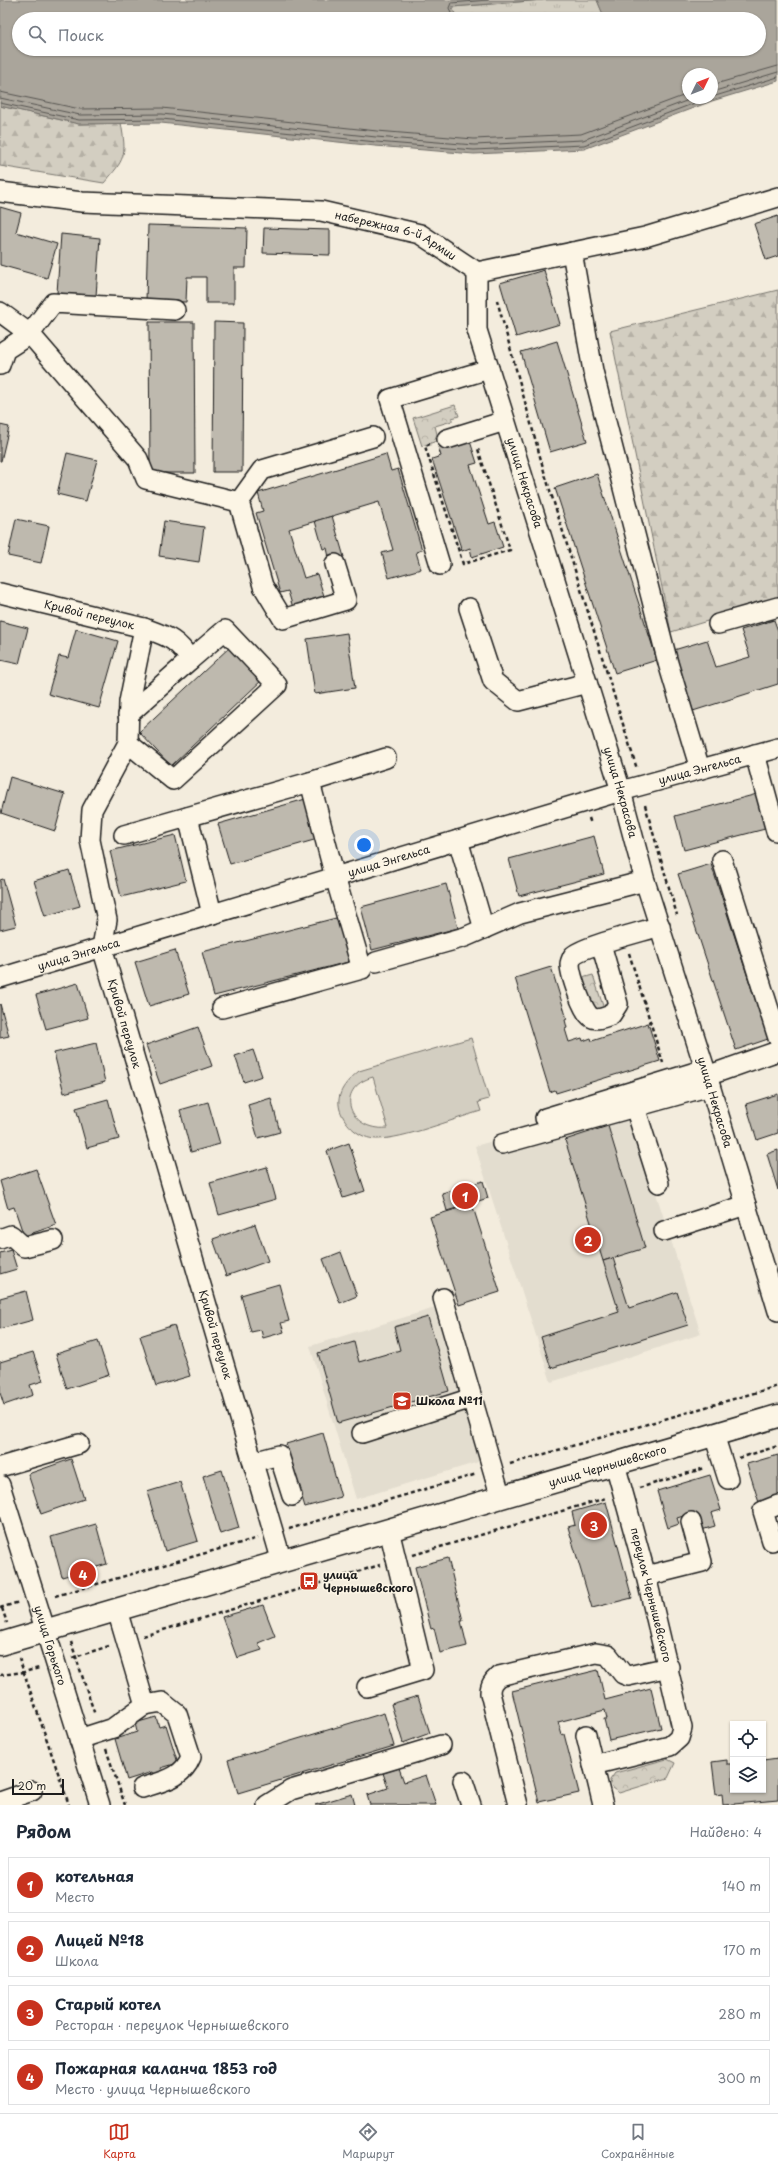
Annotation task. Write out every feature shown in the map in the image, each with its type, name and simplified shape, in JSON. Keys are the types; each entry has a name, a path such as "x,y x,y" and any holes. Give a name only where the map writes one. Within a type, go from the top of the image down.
{"main road":[{"name":"улица Чернышевского","path":"7,1642 778,1416"}],"street":[{"name":"набережная 6-й Армии","path":"0,192 82,202 321,211 420,234 477,272"},
{"path":"477,272 645,237 778,197"},
{"path":"572,252 595,378 668,663 700,769"},
{"name":"улица Некрасова","path":"477,272 477,330 621,791 645,880 778,1311"},
{"path":"0,365 5,350 30,334 53,303 175,310"},
{"path":"0,312 30,334 138,459 146,479 239,502"},
{"path":"440,565 390,399 489,369"},
{"path":"447,439 505,421"},
{"path":"239,502 262,470 373,437"},
{"path":"239,502 263,586 283,620 346,600 335,564"},
{"name":"Кривой переулок","path":"0,593 144,628 128,702 128,743 92,810 90,840 107,920 102,947 282,1562"},
{"path":"718,624 778,607"},
{"path":"469,608 493,681 518,701 587,683"},
{"path":"144,628 169,637 183,647 190,660"},
{"path":"128,716 225,630 277,684 173,780 128,743"},
{"name":"улица Энгельса","path":"0,978 621,791 778,748"},
{"path":"755,754 776,831 778,830"},
{"path":"124,835 310,782 386,758"},
{"path":"222,1008 362,969 335,877 310,782"},
{"path":"188,816 212,914"},
{"path":"458,840 484,929"},
{"path":"722,860 778,1038"},
{"path":"376,962 465,937 520,914 645,880"},
{"path":"601,944 660,926"},
{"path":"502,1144 635,1107 707,1077 778,1051"},
{"path":"545,1118 669,1080 707,1077"},
{"path":"635,1107 659,1183"},
{"path":"664,1231 746,1205"},
{"path":"0,1239 11,1235 24,1247 53,1240"},
{"path":"443,1298 501,1498"},
{"path":"362,1433 472,1398"},
{"path":"714,1435 726,1471"},
{"path":"0,1467 79,1444"},
{"path":"253,1462 279,1456 292,1496"},
{"name":"переулок Чернышевского","path":"593,1765 670,1746 679,1738 682,1728 646,1576 624,1492 615,1464"},
{"name":"улица Горького","path":"0,1486 3,1505 100,1805"},
{"path":"772,1541 763,1511 778,1505"},
{"path":"646,1576 702,1562 691,1522"},
{"path":"366,1687 423,1670 388,1530"},
{"path":"117,1610 145,1706"},
{"path":"518,1805 490,1693 492,1683 495,1679 499,1676 596,1653 608,1655 623,1674 628,1676 669,1668"},
{"path":"79,1739 113,1728 145,1706 162,1702 176,1714 191,1757 187,1767 178,1776 142,1788"},
{"path":"586,1736 603,1805"},
{"path":"267,1805 294,1797 441,1745"},
{"path":"463,1781 471,1805"},
{"path":"0,1802 32,1790"}],"path":[{"path":"447,439 425,446 463,564 510,550 472,431"},
{"path":"624,937 669,1080"},
{"path":"54,1596 493,1470 778,1386"},
{"path":"76,1657 624,1492 726,1471 778,1446"},
{"path":"7,1642 24,1672 69,1805"},
{"path":"0,1675 24,1672 55,1663"}],"shaded area":[{"path":"627,1103 701,1334 551,1382 475,1146"},
{"name":"Школа №11","path":"448,1304 495,1457 356,1499 310,1346"}],"green space":[{"path":"543,0 597,0 602,12 454,12 452,7"},
{"path":"0,106 79,124 121,123 124,143 123,156 104,183 0,166"},
{"path":"778,290 778,610 764,604 671,632 610,331"},
{"path":"455,405 459,416 452,418 452,421 435,426 437,434 434,442 422,446 413,418"},
{"path":"593,975 605,1012 595,1012 582,978"},
{"path":"471,1038 489,1099 478,1102 481,1111 429,1128 388,1138 377,1139 365,1137 349,1126 342,1116 339,1104 339,1098 346,1083 359,1071","holes":["373,1077 388,1128 374,1127 363,1123 355,1117 351,1108 350,1099 353,1090 361,1083"]},
{"path":"667,1759 675,1763 668,1778 619,1793 612,1788 610,1780 615,1773"}],"water":[{"path":"0,0 543,0 452,7 454,12 12,12 12,56 766,56 766,12 602,12 597,0 778,0 778,81 718,99 718,68 682,68 682,104 704,104 584,149 474,154 375,146 161,123 79,124 0,106"}],"building":[{"path":"0,207 21,213 16,232 57,244 47,278 0,265"},
{"path":"778,216 778,256 766,260 754,224"},
{"path":"148,225 247,228 246,268 234,268 234,303 206,303 206,277 187,277 186,302 146,301"},
{"path":"264,228 330,230 330,255 263,253"},
{"path":"61,234 100,238 96,296 57,293"},
{"path":"544,270 560,324 516,337 500,283"},
{"path":"149,322 194,322 195,473 150,473"},
{"path":"214,322 243,323 242,472 213,472"},
{"path":"557,341 587,441 550,452 521,352"},
{"path":"0,425 9,427 1,461 0,461"},
{"path":"469,438 477,463 470,465 489,524 495,522 503,547 472,557 470,548 462,551 432,459 441,456 438,447"},
{"path":"67,453 97,460 86,501 57,494"},
{"path":"386,454 391,471 398,469 422,550 416,552 421,569 389,578 382,553 393,550 379,502 289,529 304,578 317,574 325,599 293,608 288,591 280,593 256,513 263,511 258,493"},
{"path":"597,474 657,660 615,673 555,488"},
{"path":"332,516 344,557 330,562 327,548 323,549 315,521"},
{"path":"16,519 49,526 41,563 8,556"},
{"path":"164,521 204,527 199,562 159,556"},
{"path":"774,620 778,631 778,684 693,711 674,650 707,640 716,667 750,657 741,630"},
{"path":"0,621 28,628 19,664 0,660"},
{"path":"76,629 118,641 99,708 48,694 59,656 68,658"},
{"path":"347,633 355,688 315,694 307,639"},
{"path":"232,645 263,679 171,766 139,732"},
{"path":"10,777 65,794 55,831 1,813"},
{"path":"757,794 765,829 684,850 675,816"},
{"path":"309,798 321,838 230,864 218,824"},
{"path":"175,835 186,881 121,897 110,851"},
{"path":"594,836 604,874 519,896 509,859"},
{"path":"711,864 768,1039 736,1050 678,874"},
{"path":"69,870 80,906 45,916 34,881"},
{"path":"3,879 16,926 0,930 0,880"},
{"path":"446,884 458,928 372,950 361,907"},
{"path":"340,917 352,961 214,996 202,952"},
{"path":"175,950 189,994 149,1006 135,962"},
{"path":"551,967 567,1019 565,1020 567,1028 565,1029 569,1042 582,1038 583,1041 591,1038 592,1041 648,1023 660,1061 556,1093 555,1090 550,1092 515,978"},
{"path":"78,983 88,1018 46,1029 36,995"},
{"path":"0,1004 9,1036 0,1038"},
{"path":"198,1027 212,1066 160,1084 146,1045"},
{"path":"96,1043 105,1082 64,1093 54,1053"},
{"path":"253,1050 262,1076 244,1082 235,1056"},
{"path":"778,1094 778,1133 757,1140 746,1104"},
{"path":"271,1098 280,1132 258,1138 248,1105"},
{"path":"108,1099 119,1139 87,1148 76,1108"},
{"path":"208,1102 220,1144 191,1152 180,1110"},
{"path":"608,1126 645,1248 603,1261 565,1140"},
{"path":"349,1143 365,1191 343,1198 327,1151"},
{"path":"778,1150 778,1190 767,1154"},
{"path":"267,1167 276,1199 219,1215 210,1183"},
{"path":"36,1169 56,1225 24,1236 14,1207 8,1209 0,1181"},
{"path":"483,1181 488,1198 447,1211 442,1193"},
{"path":"472,1204 500,1292 459,1305 430,1217"},
{"path":"255,1224 268,1261 226,1276 213,1239"},
{"path":"11,1250 17,1269 0,1274 0,1253"},
{"path":"341,1252 357,1296 340,1303 323,1259"},
{"path":"613,1258 629,1308 677,1292 688,1325 551,1368 541,1337 619,1312 603,1261"},
{"path":"279,1284 289,1321 281,1323 284,1332 263,1338 261,1330 251,1332 241,1295"},
{"path":"26,1291 33,1320 0,1329 0,1298"},
{"path":"428,1317 449,1391 338,1423 318,1353 354,1342 359,1362 400,1350 394,1327"},
{"path":"174,1325 190,1376 156,1386 140,1336"},
{"path":"98,1341 109,1375 67,1389 56,1354"},
{"path":"33,1352 43,1381 30,1385 33,1395 4,1405 0,1393 0,1362"},
{"path":"323,1433 341,1497 305,1507 286,1444"},
{"path":"778,1455 778,1500 760,1506 747,1464"},
{"path":"71,1459 84,1499 41,1514 28,1474"},
{"path":"222,1470 239,1528 220,1534 203,1476"},
{"path":"710,1475 721,1510 711,1513 715,1526 698,1531 693,1513 677,1518 679,1524 668,1528 657,1491"},
{"path":"180,1482 198,1541 165,1551 147,1492"},
{"path":"606,1502 632,1598 592,1608 568,1527 575,1525 572,1512"},
{"path":"96,1524 107,1564 62,1577 51,1537"},
{"path":"448,1558 463,1621 461,1621 467,1646 440,1653 434,1628 431,1629 415,1567"},
{"path":"263,1605 275,1636 258,1643 262,1650 237,1658 222,1617"},
{"path":"598,1670 605,1700 651,1688 661,1728 609,1740 604,1719 607,1719 605,1710 558,1722 562,1735 564,1734 579,1793 539,1802 512,1691"},
{"path":"418,1696 430,1733 403,1743 391,1704"},
{"path":"384,1713 394,1746 238,1793 228,1760"},
{"path":"156,1717 159,1727 166,1725 178,1763 161,1768 163,1773 154,1776 152,1772 127,1780 115,1739 137,1732 135,1723"},
{"path":"778,1758 778,1800 723,1805 722,1794 716,1795 712,1762 727,1760 727,1764 730,1764 730,1793 766,1793 766,1760"},
{"path":"399,1768 404,1782 426,1775 436,1805 370,1805 367,1795 388,1788 383,1773"},
{"path":"352,1794 355,1805 315,1805"}],"place":[{"name":"котельная","path":"465,1196"},
{"name":"Лицей №18","path":"588,1240"},
{"name":"Школа №11","path":"402,1401"},
{"name":"Старый котел","path":"594,1525"},
{"name":"Пожарная каланча 1853 год","path":"83,1574"},
{"name":"улица Чернышевского","path":"309,1581"}]}
